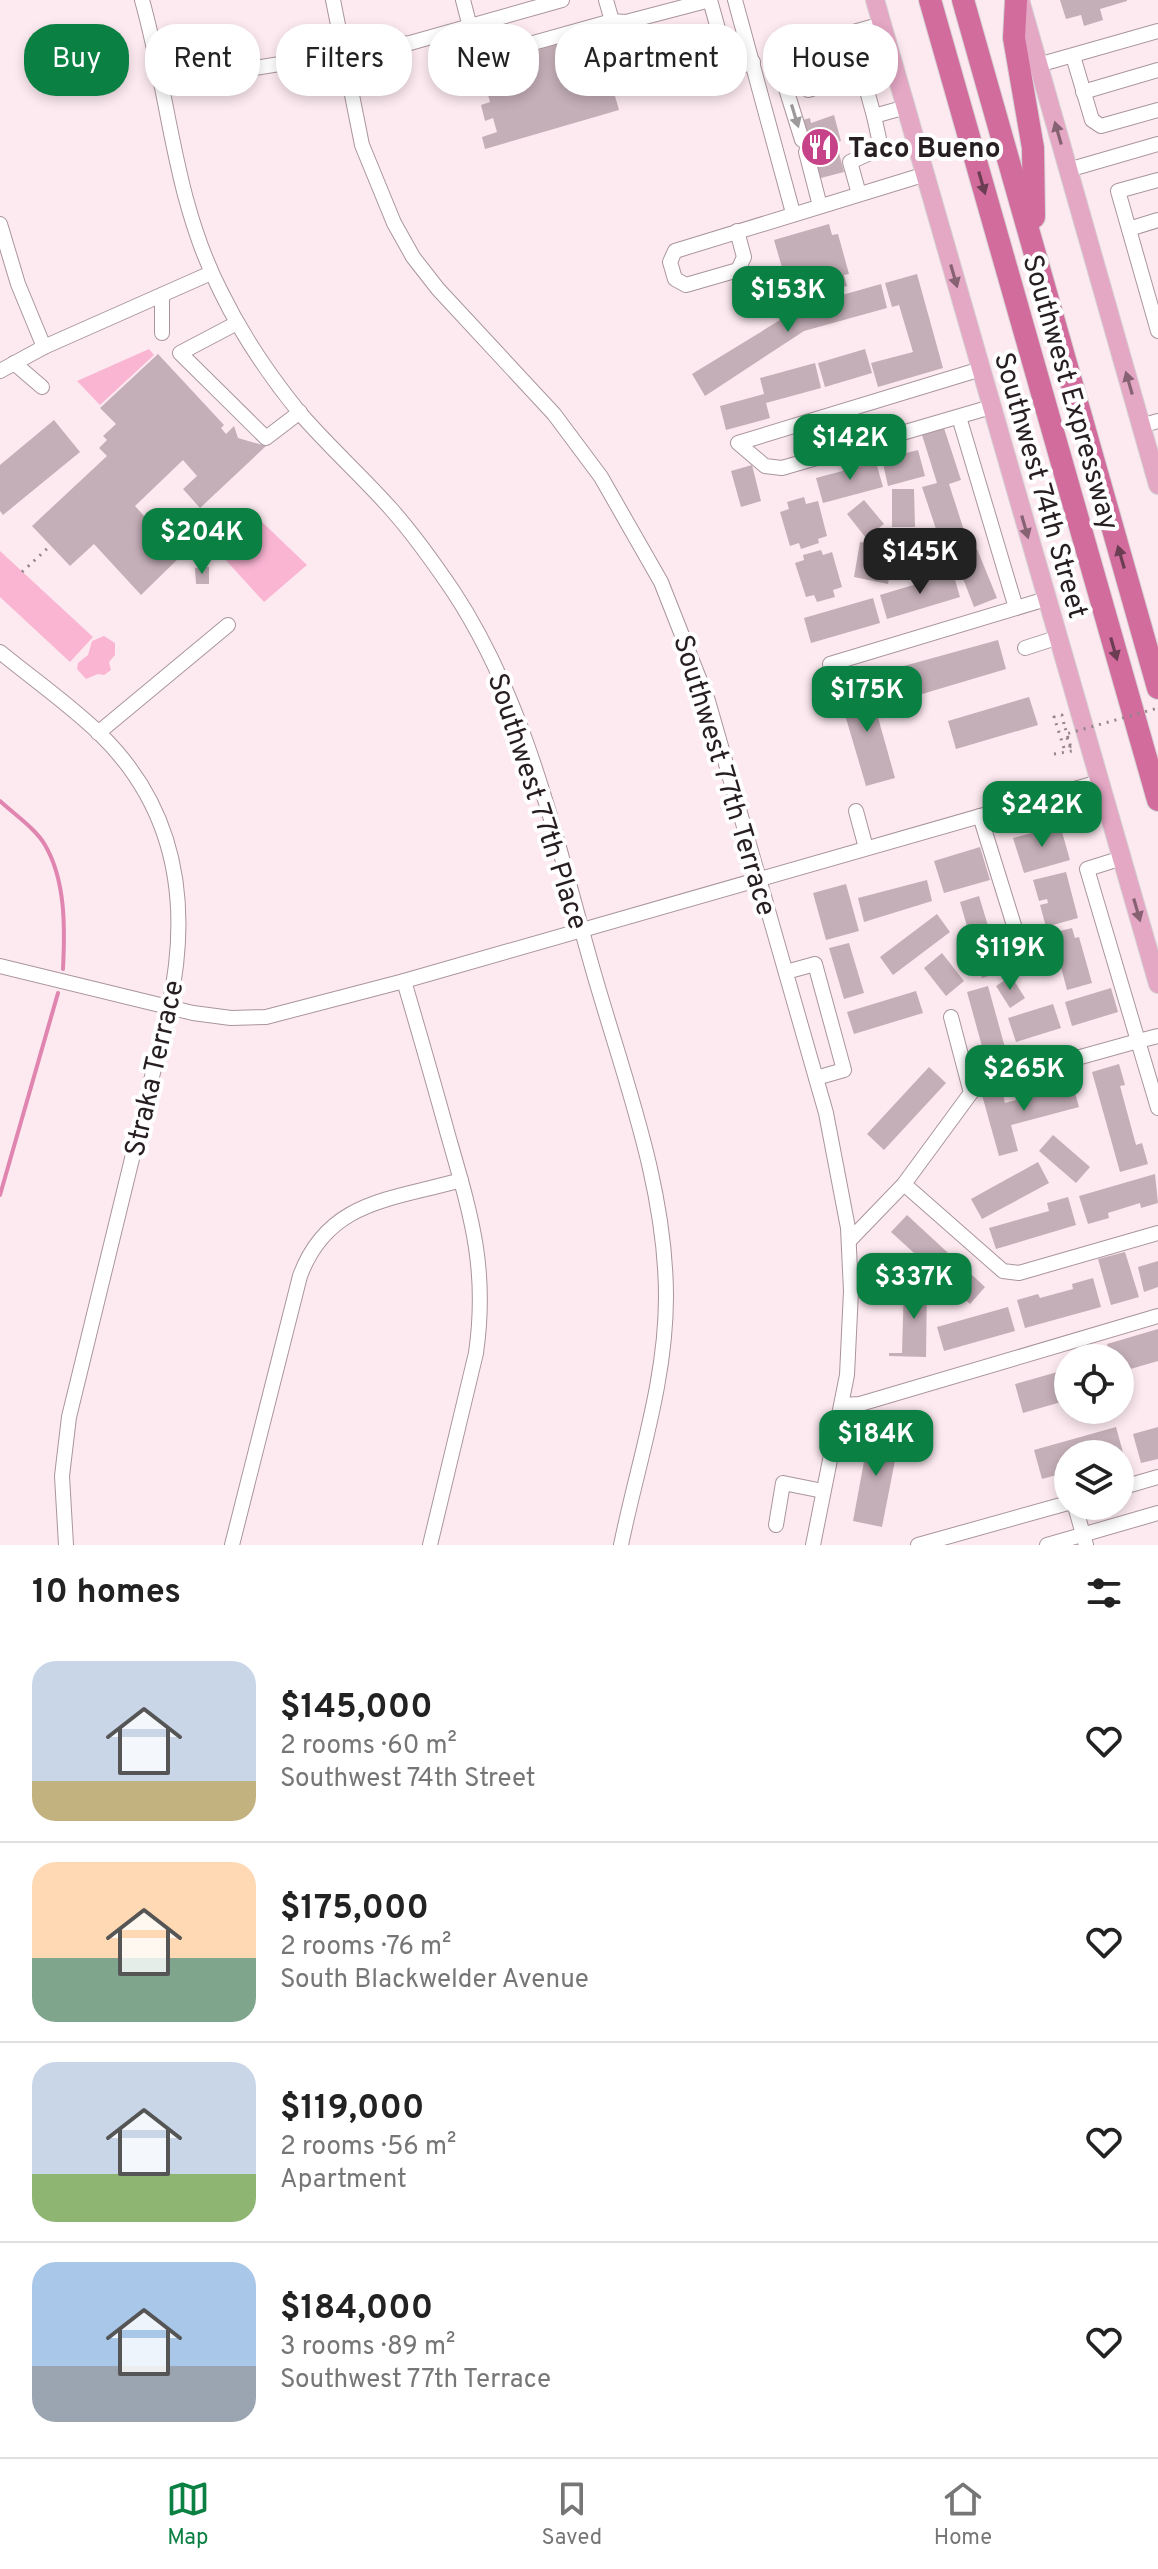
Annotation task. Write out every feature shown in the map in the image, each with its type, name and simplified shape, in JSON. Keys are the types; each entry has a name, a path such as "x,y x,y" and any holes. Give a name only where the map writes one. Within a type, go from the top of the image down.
{"highway":[{"name":"Southwest Expressway","path":"930,0 1158,800"},
{"name":"Southwest Expressway","path":"963,0 1158,688"},
{"path":"1018,0 1014,38 1033,148 1034,246"}],"main road":[{"name":"Southwest 74th Street","path":"875,0 882,24"},
{"path":"1018,0 1068,170 1150,423 1158,485"},
{"name":"Southwest 74th Street","path":"898,78 1056,638 1158,984"}],"street":[{"name":"Southwest 77th Place","path":"142,0 147,24"},
{"name":"Southwest 77th Terrace","path":"333,0 338,24"},
{"path":"463,0 469,24"},
{"path":"480,24 562,0"},
{"path":"606,0 612,21"},
{"path":"539,41 612,21 626,22 710,0 717,24"},
{"path":"735,0 742,24"},
{"path":"1038,65 1158,31"},
{"path":"747,42 793,213"},
{"path":"1073,56 1092,120 1101,126 1158,110"},
{"path":"747,64 753,62"},
{"path":"1083,92 1158,70"},
{"name":"Southwest 77th Place","path":"164,96 180,181 211,273 237,323 300,412 413,535 454,593 488,649 528,749 652,1177 665,1265 666,1321 658,1390 621,1545"},
{"name":"Southwest 77th Terrace","path":"351,96 368,165 402,238 438,289 554,414 601,477 650,560 698,669 816,1078 839,1168 849,1241 850,1341 842,1405 813,1545"},
{"path":"788,96 820,206"},
{"path":"859,194 850,162 881,148 868,96"},
{"path":"874,116 906,107"},
{"path":"1068,170 1158,144"},
{"path":"737,231 744,257 738,270 686,285 675,279 670,262 675,251 764,222 793,213 926,174"},
{"path":"1158,180 1118,191 1158,331"},
{"path":"1129,229 1158,220"},
{"path":"0,224 14,273 44,347"},
{"path":"0,371 44,347 211,273"},
{"path":"162,295 162,333"},
{"path":"237,323 180,353 266,438 300,412"},
{"path":"14,363 42,387"},
{"path":"981,369 738,443 765,466 782,468 991,407"},
{"path":"959,417 1016,608"},
{"path":"830,664 1046,599"},
{"path":"98,733 228,625"},
{"path":"1025,648 1056,638"},
{"name":"Straka Terrace","path":"0,652 98,733 143,788 171,857 180,909 180,935 169,1007 69,1417 62,1476 66,1545"},
{"path":"0,966 210,1016 266,1017 404,981 1099,782"},
{"path":"856,811 866,848"},
{"path":"980,816 1017,935"},
{"path":"1122,858 1087,869 1158,1108"},
{"path":"786,972 815,964 844,1070 816,1078"},
{"path":"404,981 478,1244 480,1323 430,1545"},
{"path":"951,1017 971,1093"},
{"path":"849,1241 904,1184 976,1086 1158,1036"},
{"path":"232,1545 300,1276 312,1248 336,1221 358,1209 461,1180"},
{"path":"904,1184 1003,1271 1019,1273 1158,1233"},
{"path":"842,1405 860,1404 1158,1316"},
{"path":"1134,1484 1158,1477"},
{"path":"776,1525 783,1483 823,1491"},
{"path":"918,1545 1054,1507"},
{"path":"1047,1545 1085,1540 1158,1513"},
{"path":"1079,1520 1085,1540"}],"path":[{"path":"22,572 51,545"},
{"path":"1054,754 1072,751 1064,724 1062,715 1054,717 1064,748 1070,747 1066,734 1158,708"}],"shaded area":[{"path":"149,349 154,355 100,405 77,381"},
{"path":"261,521 307,565 264,602 222,556"},
{"path":"0,551 93,637 70,662 0,597"},
{"path":"104,636 115,643 115,655 109,662 111,670 86,679 77,669 78,663 88,655 92,641"}],"building":[{"path":"1060,0 1127,1 1100,9 1103,20 1084,26 1081,15 1066,19"},
{"path":"555,45 555,96 615,96 619,110 485,149 482,137 497,132 493,118 485,121 481,105 490,102 488,96 539,96 539,50"},
{"name":"Taco Bueno","path":"834,115 841,141 836,142 844,172 817,179 804,153 799,121 810,118 811,123"},
{"path":"829,224 832,235 838,234 849,274 844,275 847,286 792,302 774,240"},
{"path":"917,274 943,368 878,387 871,363 913,352 899,305 892,307 885,283"},
{"path":"881,284 887,308 804,331 705,396 692,374 803,306"},
{"path":"865,349 872,373 825,387 818,363"},
{"path":"158,354 224,425 221,428 226,434 234,426 238,438 266,446 200,508 183,489 197,476 183,460 135,506 181,556 141,595 94,544 70,566 32,526 107,456 99,448 107,440 103,436 116,424 100,408"},
{"path":"815,363 821,388 766,403 770,418 726,430 720,406 764,394 760,378"},
{"path":"54,420 80,452 3,515 0,511 0,465"},
{"path":"944,428 961,480 949,484 971,552 946,559 922,487 937,483 922,435"},
{"path":"918,450 925,476 888,486 882,459"},
{"path":"876,462 883,487 823,503 816,478"},
{"path":"752,465 761,501 741,507 731,471"},
{"path":"892,489 914,489 915,527 892,527"},
{"path":"804,497 806,504 818,501 827,536 818,539 819,543 801,549 799,543 790,546 780,512 789,509 787,502"},
{"path":"864,500 884,524 866,538 847,514"},
{"path":"918,534 934,567 914,577 898,544"},
{"path":"860,542 895,548 888,584 854,577"},
{"path":"977,549 997,598 974,607 955,558"},
{"path":"821,550 823,555 832,552 842,587 833,590 835,597 817,602 814,595 806,597 795,563 804,560 803,555"},
{"path":"209,567 209,584 196,584 195,568"},
{"path":"953,573 960,597 887,619 880,595"},
{"path":"873,598 880,623 811,643 804,618"},
{"path":"998,640 1006,669 902,700 893,669"},
{"path":"868,682 895,778 866,786 838,691"},
{"path":"1029,697 1038,725 956,749 948,721"},
{"path":"1060,825 1070,860 1024,873 1013,838"},
{"path":"980,847 990,880 944,893 934,861"},
{"path":"1066,872 1078,918 1046,927 1040,905 1048,903 1047,899 1039,901 1033,880"},
{"path":"927,880 932,901 864,922 858,898"},
{"path":"846,884 859,931 826,940 813,893"},
{"path":"979,896 1002,972 982,978 960,902"},
{"path":"937,914 950,932 893,975 880,957"},
{"path":"1072,928 1075,938 1079,937 1092,983 1067,990 1052,933"},
{"path":"849,943 864,993 844,999 829,948"},
{"path":"942,953 964,981 946,996 924,968"},
{"path":"1011,976 1025,998 1010,1008 996,986"},
{"path":"988,986 1009,1062 988,1068 967,992"},
{"path":"1111,988 1118,1012 1072,1026 1065,1002"},
{"path":"916,991 923,1013 854,1034 847,1012"},
{"path":"1053,1004 1061,1028 1016,1042 1008,1018"},
{"path":"1119,1064 1125,1085 1120,1086 1136,1145 1142,1143 1148,1164 1120,1172 1092,1072"},
{"path":"929,1067 946,1083 884,1150 867,1134"},
{"path":"1073,1085 1079,1107 1011,1125 1018,1151 999,1156 982,1095 1002,1090 1005,1103"},
{"path":"1053,1135 1090,1167 1076,1183 1039,1151"},
{"path":"1038,1162 1049,1183 982,1219 971,1199"},
{"path":"1155,1174 1158,1203 1141,1208 1140,1203 1108,1213 1109,1218 1088,1224 1079,1196"},
{"path":"1068,1197 1076,1225 996,1249 989,1228 1049,1211 1047,1203"},
{"path":"907,1215 985,1287 970,1304 891,1232"},
{"path":"1125,1252 1139,1297 1111,1305 1098,1259"},
{"path":"1158,1261 1158,1287 1144,1292 1138,1267"},
{"path":"1093,1278 1101,1307 1025,1328 1017,1300 1038,1294 1040,1298 1073,1289 1072,1284"},
{"path":"904,1283 927,1284 926,1357 889,1356 889,1353 902,1353"},
{"path":"1008,1307 1015,1331 944,1351 937,1327"},
{"path":"1158,1329 1158,1361 1134,1368 1134,1344 1107,1344"},
{"path":"1054,1373 1054,1404 1023,1413 1015,1384"},
{"path":"1116,1427 1120,1440 1070,1440"},
{"path":"1158,1427 1158,1459 1141,1463 1133,1434"},
{"path":"870,1429 900,1435 882,1527 853,1521"},
{"path":"1054,1444 1054,1476 1042,1479 1034,1450"}],"waterway":[{"path":"0,801 36,833 52,859 63,906 63,969"},
{"path":"0,1195 58,993"}],"place":[{"name":"Taco Bueno","path":"820,147"}]}
